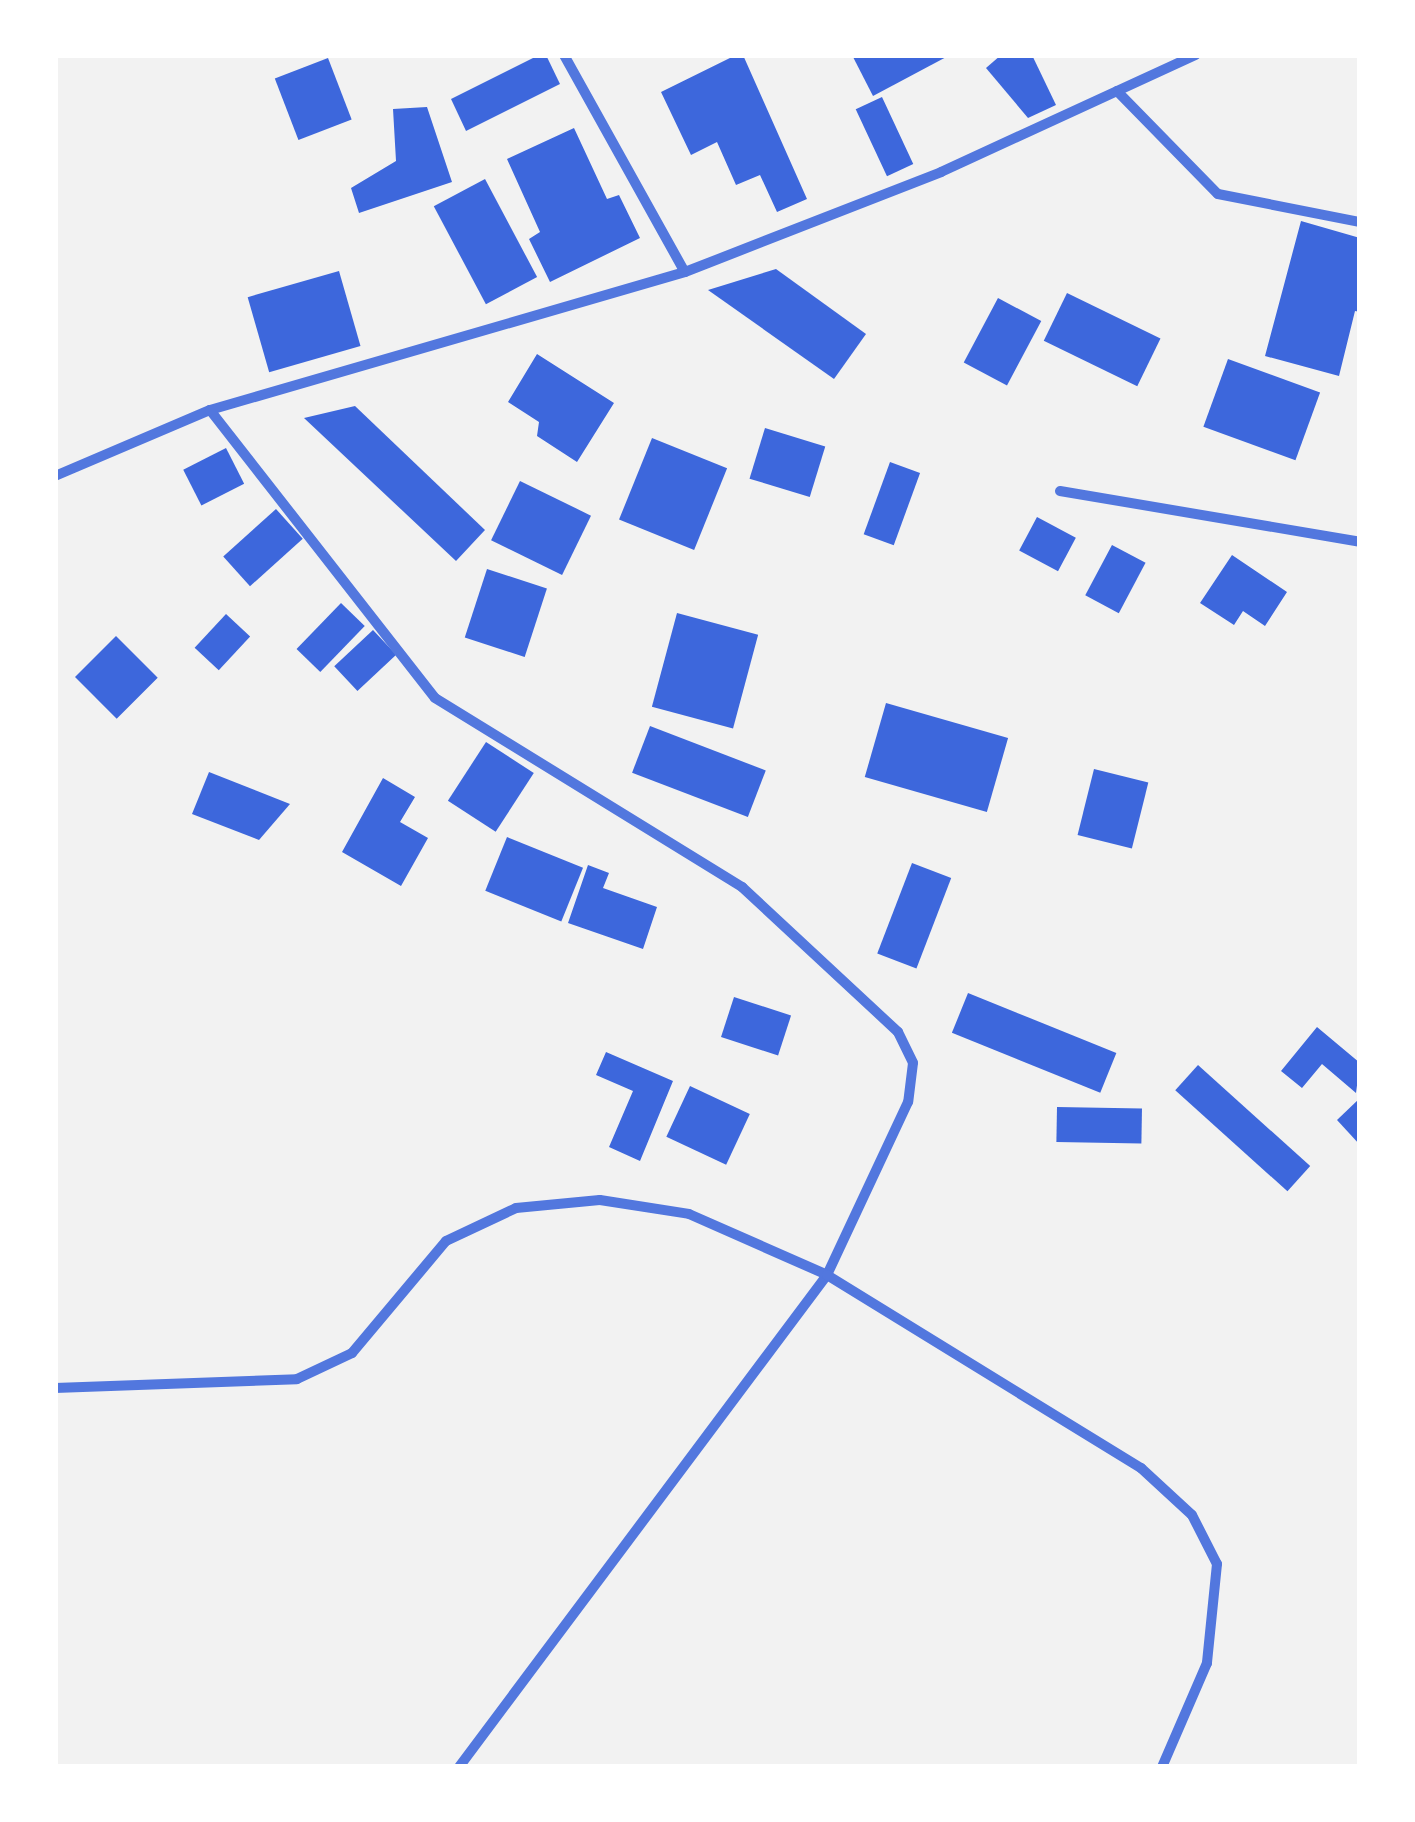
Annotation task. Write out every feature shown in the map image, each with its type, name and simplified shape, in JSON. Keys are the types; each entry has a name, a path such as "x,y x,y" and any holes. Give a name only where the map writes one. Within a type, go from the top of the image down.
{"street":[{"path":"564,55 685,272"},
{"path":"55,476 210,410 685,272 941,172 1195,55"},
{"path":"1117,91 1218,194 1360,222"},
{"path":"210,410 435,698 742,887 898,1032 912,1063 908,1102 826,1276 459,1767"},
{"path":"1060,492 1360,542"},
{"path":"55,1388 297,1379 352,1353 446,1241 516,1208 600,1200 688,1214 826,1276 1141,1468 1192,1514 1218,1564 1207,1663 1162,1767"}],"building":[{"path":"546,55 560,84 466,131 451,99"},
{"path":"743,55 807,199 777,212 760,175 736,185 717,142 691,155 661,92"},
{"path":"852,55 950,55 873,96"},
{"path":"1001,55 1032,55 1056,105 1028,118 986,68"},
{"path":"328,58 352,120 298,140 275,78"},
{"path":"882,97 913,164 887,176 856,109"},
{"path":"427,107 452,182 359,213 351,188 396,161 393,109"},
{"path":"574,128 607,199 619,195 640,238 550,282 529,239 540,232 507,159"},
{"path":"485,179 537,277 486,304 434,206"},
{"path":"1301,221 1360,238 1360,312 1355,311 1339,376 1265,356"},
{"path":"776,269 866,334 834,379 708,290"},
{"path":"339,271 360,346 269,372 248,297"},
{"path":"1067,293 1160,339 1137,386 1044,341"},
{"path":"998,298 1041,321 1007,385 964,362"},
{"path":"537,354 614,403 577,462 537,436 539,422 508,402"},
{"path":"1228,359 1320,393 1295,460 1203,427"},
{"path":"355,406 485,530 456,561 304,418"},
{"path":"765,428 825,446 810,497 750,479"},
{"path":"652,438 727,468 694,550 619,520"},
{"path":"226,448 244,484 201,505 183,470"},
{"path":"890,462 920,473 894,545 864,534"},
{"path":"520,481 591,516 562,575 491,540"},
{"path":"276,509 303,539 250,586 223,557"},
{"path":"1037,517 1076,538 1058,571 1019,551"},
{"path":"1112,545 1146,563 1119,613 1085,595"},
{"path":"1232,555 1287,592 1265,626 1243,611 1234,625 1200,603"},
{"path":"487,569 547,588 525,657 465,637"},
{"path":"341,603 365,626 320,672 297,649"},
{"path":"677,613 758,635 733,728 652,707"},
{"path":"226,614 250,637 219,670 195,648"},
{"path":"373,630 396,655 357,691 334,666"},
{"path":"116,636 158,678 117,719 75,677"},
{"path":"886,703 1008,738 987,812 865,777"},
{"path":"650,726 766,770 748,817 632,773"},
{"path":"486,742 534,773 496,832 448,801"},
{"path":"1094,769 1148,783 1132,849 1078,835"},
{"path":"209,772 290,804 259,840 192,814"},
{"path":"383,778 415,797 400,822 428,838 401,886 342,852"},
{"path":"507,837 583,868 561,921 485,891"},
{"path":"912,863 951,878 916,969 877,954"},
{"path":"588,865 609,873 603,888 657,907 643,949 568,923"},
{"path":"968,993 1116,1053 1100,1093 952,1033"},
{"path":"734,997 791,1016 778,1055 721,1037"},
{"path":"1317,1027 1360,1063 1356,1093 1322,1064 1302,1088 1281,1071"},
{"path":"606,1052 673,1081 640,1161 609,1147 633,1091 596,1075"},
{"path":"1198,1065 1310,1166 1287,1191 1175,1090"},
{"path":"690,1086 750,1114 726,1165 666,1137"},
{"path":"1360,1098 1360,1145 1337,1120"},
{"path":"1057,1107 1142,1108 1141,1143 1056,1142"}]}
